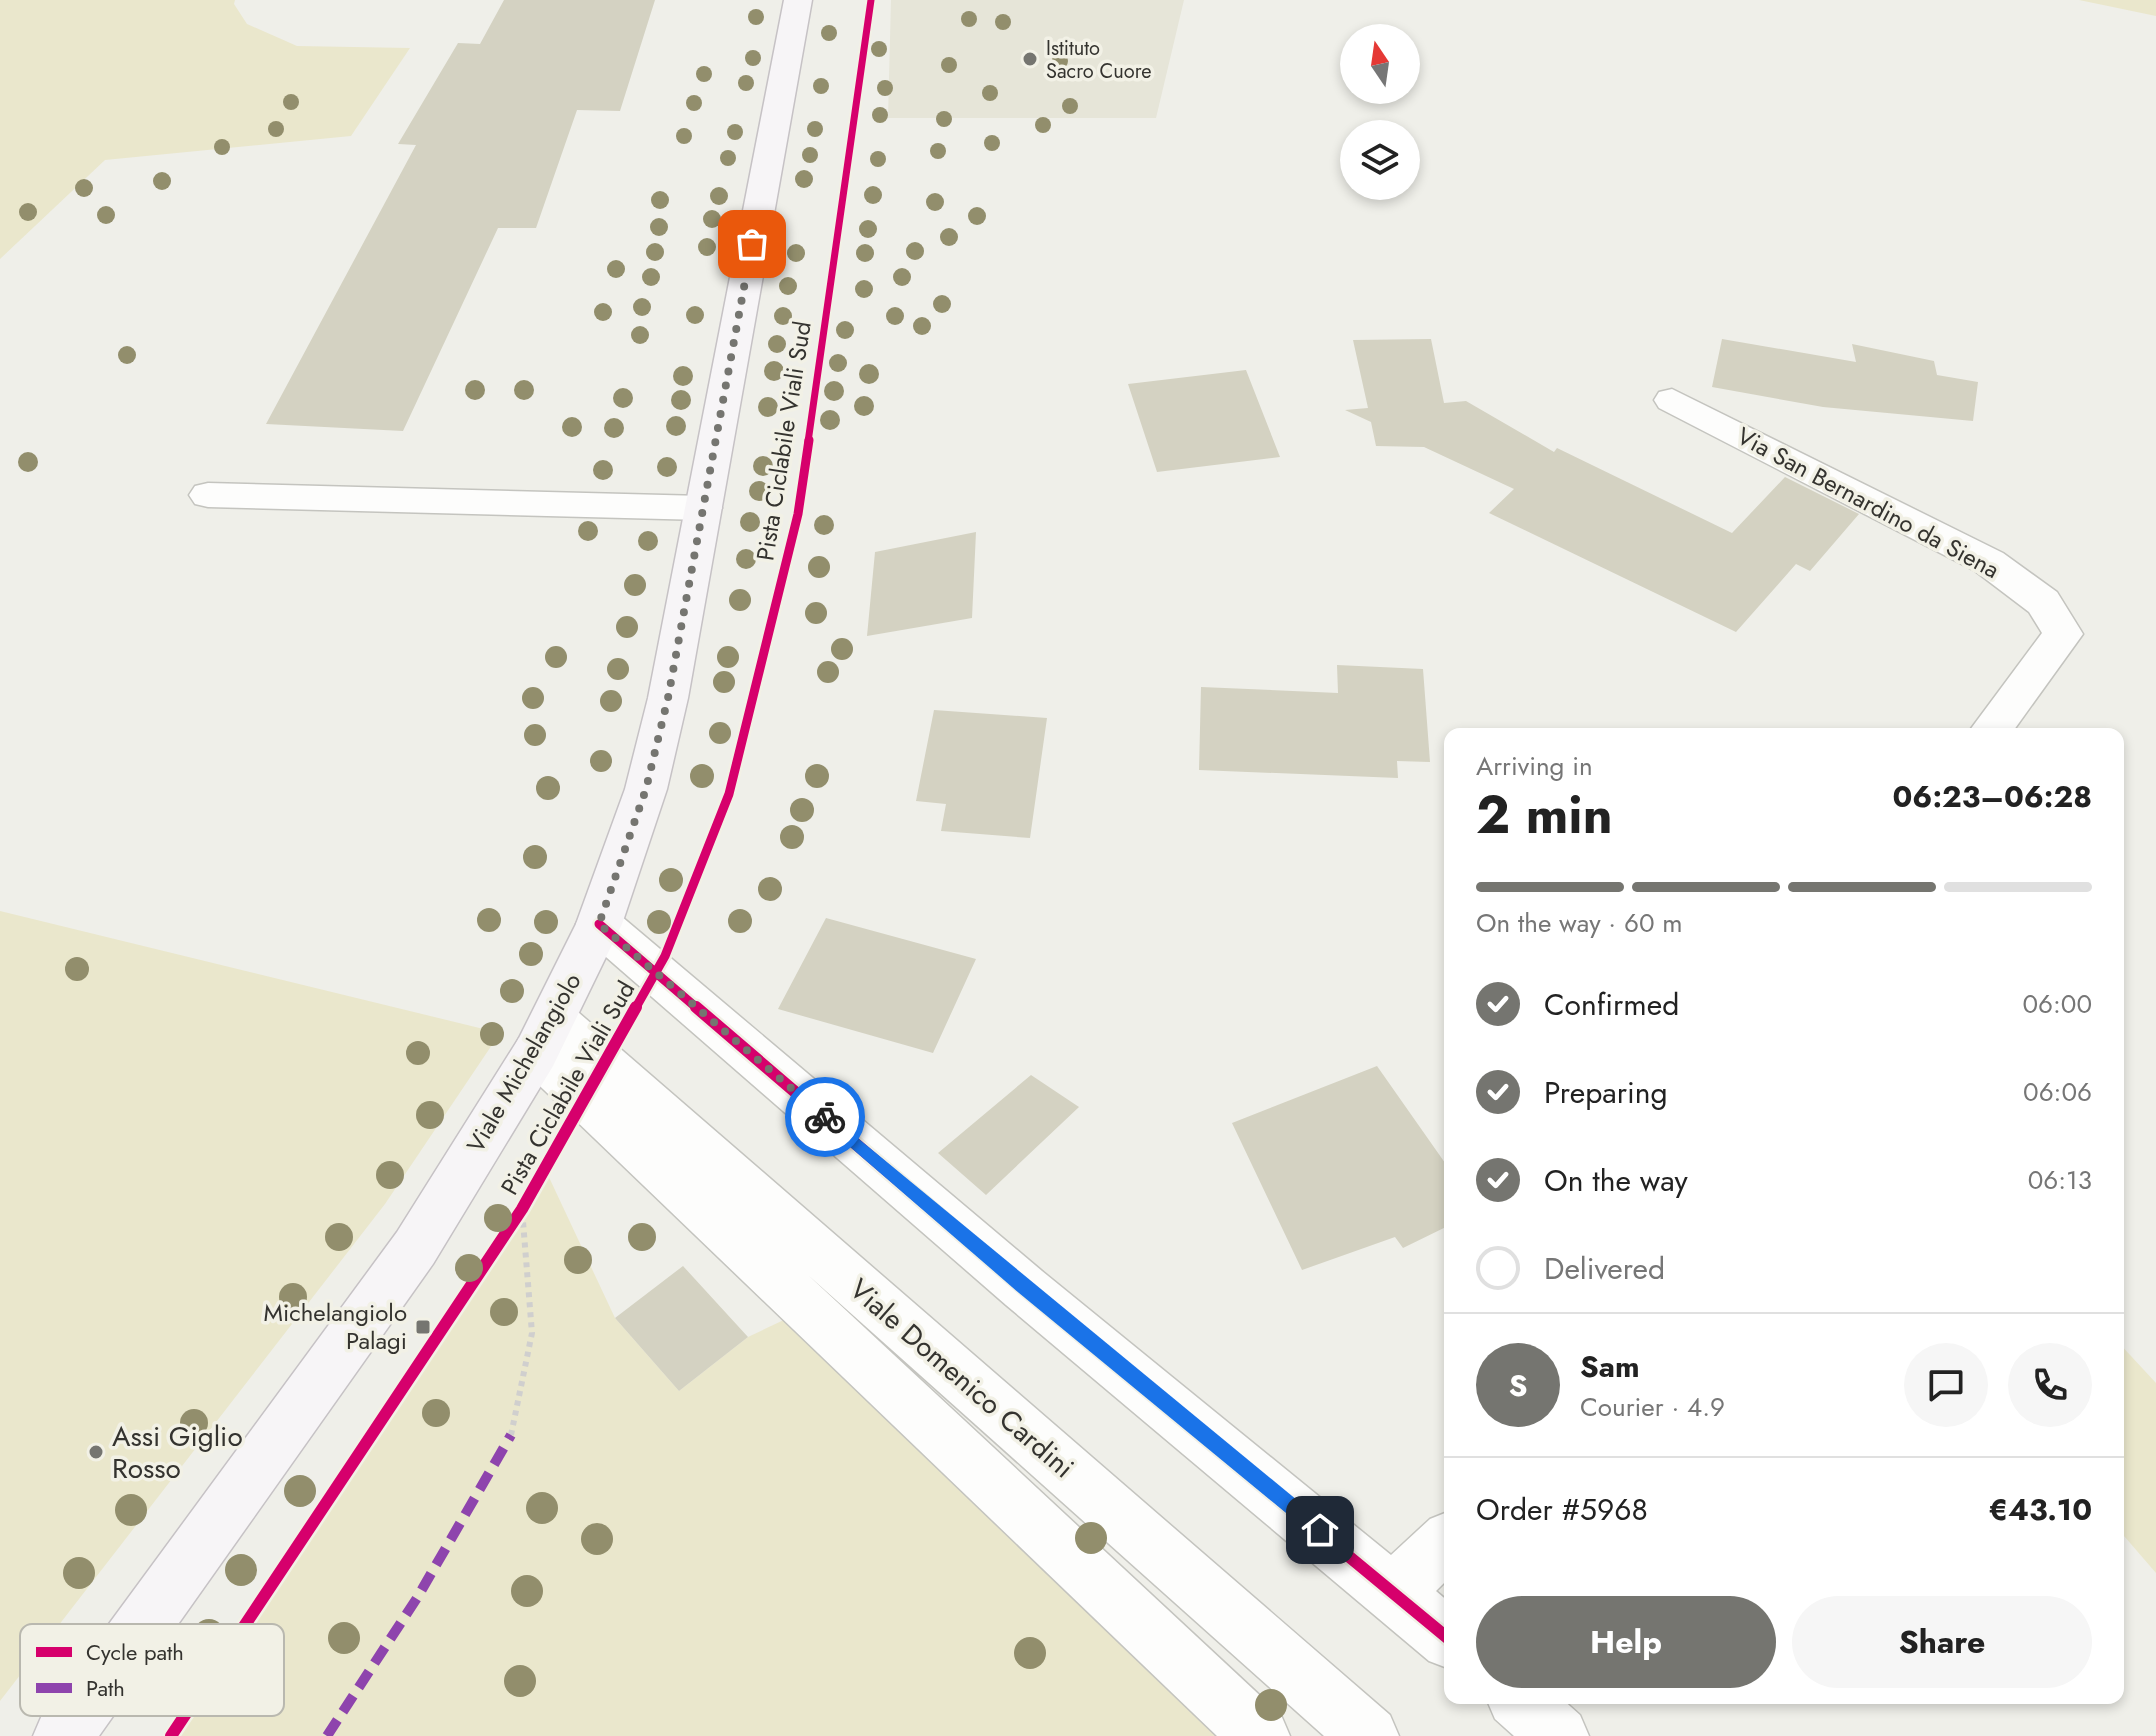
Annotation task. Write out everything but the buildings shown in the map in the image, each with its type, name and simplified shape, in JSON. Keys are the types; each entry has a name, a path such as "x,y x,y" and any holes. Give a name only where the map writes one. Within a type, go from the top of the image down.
{"main road":[{"name":"Viale Michelangiolo","path":"144,1624 415,1248 545,1036 599,924 646,789 668,698 798,0"},
{"name":"Viale Michelangiolo","path":"63,1736 77,1716"}],"street":[{"name":"Via San Bernardino da Siena","path":"1672,400 1989,562 2043,602 2063,634 1992,728"},
{"path":"208,495 703,508"},
{"path":"599,924 1024,1288 1444,1635"},
{"name":"Viale Domenico Cardini","path":"545,1036 1260,1736"},
{"name":"Viale Domenico Cardini","path":"545,1036 1369,1736"},
{"path":"1394,1591 1444,1545"},
{"path":"1523,1704 1559,1736"}],"path":[{"path":"511,1435 532,1333 522,1209"}],"shaded area":[{"path":"0,0 235,0 234,4 247,24 297,46 410,48 351,136 105,160 0,259"},
{"name":"Istituto Sacro Cuore","path":"891,0 1184,0 1156,118 888,118"},
{"path":"2079,0 2156,0 2156,16"},
{"name":"Assi Giglio Rosso","path":"0,911 500,1033 385,1204 60,1624 20,1624 20,1675 0,1701"},
{"path":"547,1173 615,1318 679,1391 748,1337 807,1309 1260,1736 171,1736 184,1716 284,1716 284,1624 246,1624"},
{"path":"2124,1348 2156,1383 2156,1573 2124,1536"}],"marked path":[{"path":"327,1736 417,1598 511,1435"}],"cycle path":[{"name":"Pista Ciclabile Viali Sud","path":"246,1624 522,1209 665,956 729,794 798,514 871,0"},
{"path":"599,924 1024,1288 1444,1635"},
{"name":"Pista Ciclabile Viali Sud","path":"171,1736 184,1716"}],"way so far":[{"path":"752,244 668,698 646,789 599,924 825,1117"}],"place":[{"name":"Istituto Sacro Cuore","path":"1030,59"},
{"name":"Michelangiolo Palagi","path":"423,1327"},
{"name":"Assi Giglio Rosso","path":"96,1452"}],"route":[{"path":"825,1117 1024,1288 1320,1530"}]}
